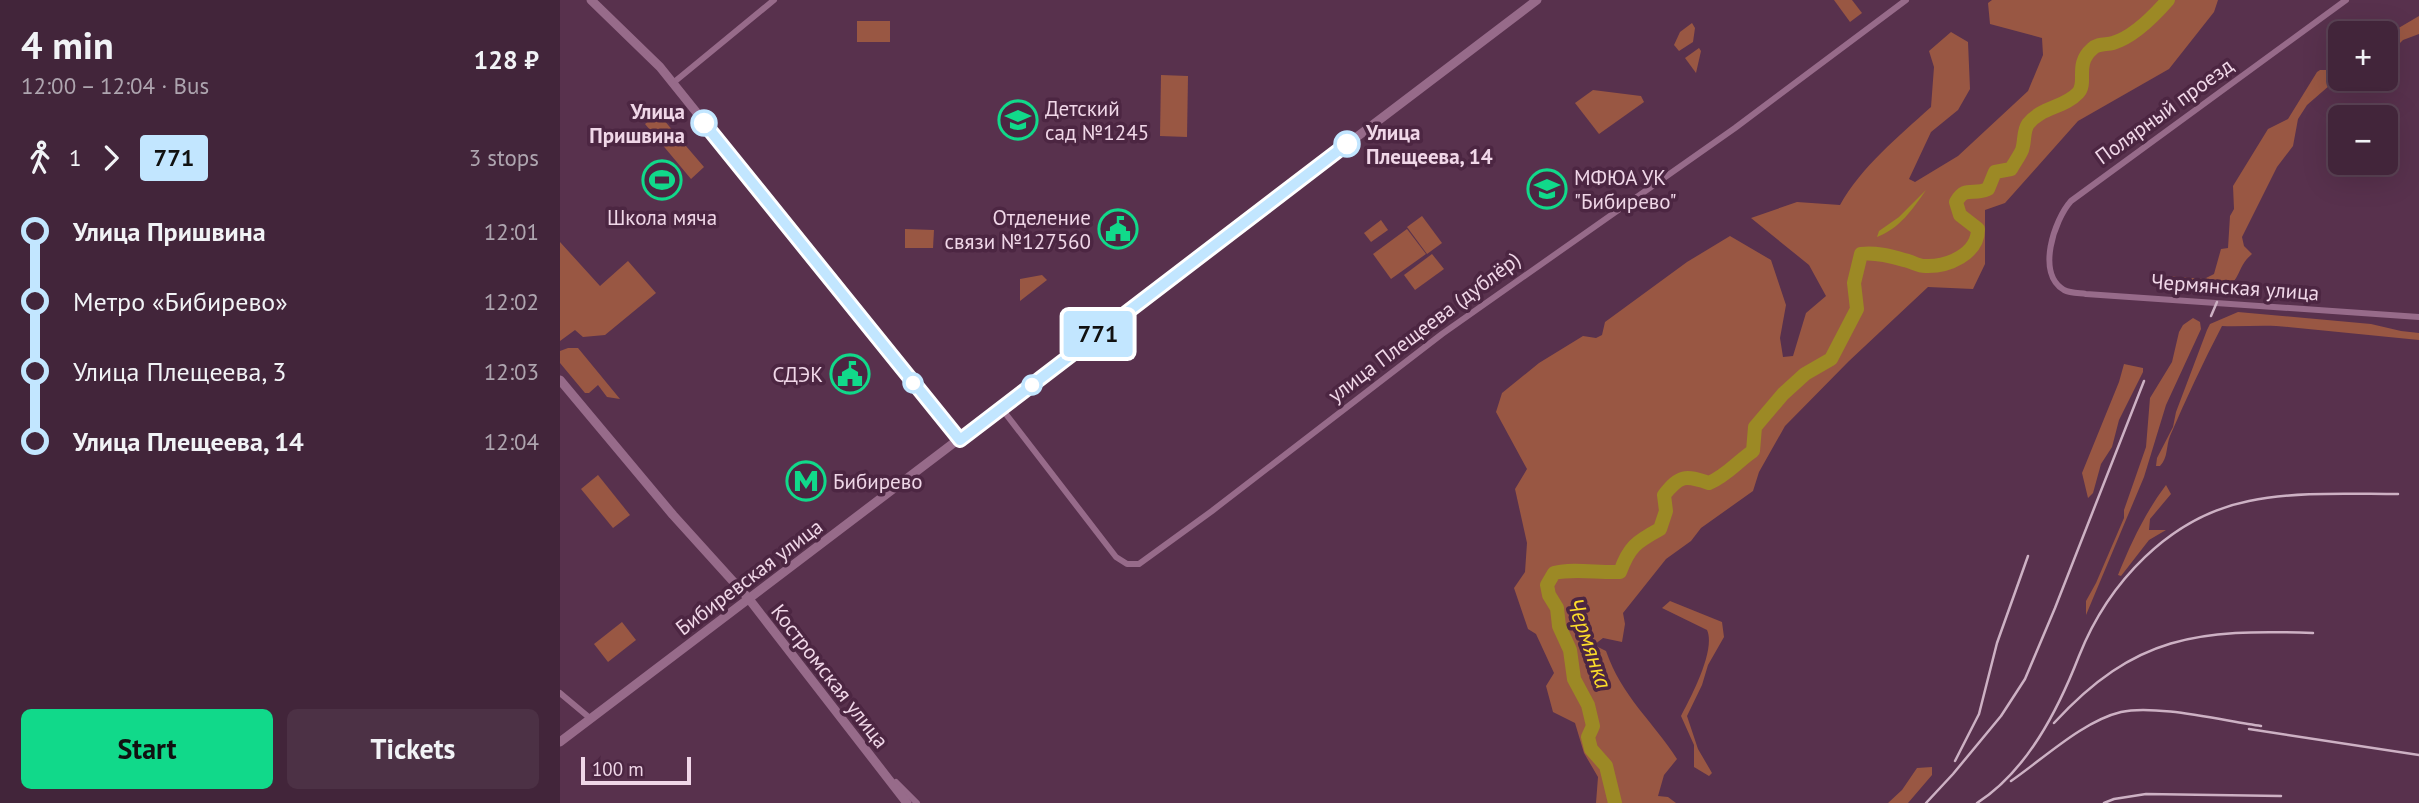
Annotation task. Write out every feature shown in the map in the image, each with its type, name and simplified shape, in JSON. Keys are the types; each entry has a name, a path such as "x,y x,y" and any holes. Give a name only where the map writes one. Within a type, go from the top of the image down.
{"main road":[{"path":"592,0 642,48 673,83 960,440"},
{"name":"Бибиревская улица","path":"560,742 1002,409 1537,0"},
{"name":"Костромская улица","path":"560,380 749,599 907,803"}],"street":[{"path":"673,83 774,0"},
{"name":"улица Плещеева (дублёр)","path":"1002,409 1116,557 1127,564 1139,564 1432,341 1735,128 1906,0"},
{"name":"Полярный проезд","path":"2053,281 2050,253 2054,233 2062,212 2071,201 2346,0"},
{"name":"Чермянская улица","path":"2053,281 2066,291 2086,294 2419,317"},
{"path":"560,693 591,719"},
{"path":"867,754 917,803"},
{"path":"884,774 901,803"}],"shaded area":[{"path":"1834,0 1852,0 1862,13 1850,22"},
{"path":"1992,0 2218,0 2214,12 2169,69 2078,121 2005,203 1985,210 1985,264 1973,289 1928,287 1849,361 1785,426 1759,472 1753,491 1701,528 1691,541 1666,559 1623,613 1625,624 1622,642 1603,638 1594,645 1606,651 1620,682 1677,759 1664,775 1658,796 1668,797 1676,803 1596,803 1598,777 1584,753 1575,723 1553,712 1546,686 1554,673 1536,634 1528,629 1514,588 1525,572 1527,543 1515,489 1527,469 1496,412 1502,393 1539,363 1583,336 1596,338 1602,335 1605,322 1687,262 1730,236 1771,260 1786,305 1780,338 1783,357 1793,356 1806,313 1826,296 1809,265 1751,218 1797,202 1840,205 1870,165 1931,107 1934,67 1929,51 1951,32 1968,42 1970,89 1958,110 1931,132 1909,179 1915,182 1958,156 2028,91 2043,55 2042,38 1990,24 1988,3"},
{"path":"2419,16 2419,34 2403,40 2398,45 2398,28"},
{"path":"857,21 890,21 890,42 857,42"},
{"path":"1692,23 1695,28 1693,42 1679,51 1674,45 1680,32"},
{"path":"1699,48 1701,51 1696,73 1685,58"},
{"path":"2320,70 2328,70 2328,87 2307,105 2298,119 2293,146 2277,167 2242,237 2244,246 2252,254 2235,280 2231,285 2217,291 2170,288 2161,281 2166,276 2204,279 2214,274 2221,249 2228,248 2230,216 2234,209 2233,186 2268,129 2288,119"},
{"path":"1161,75 1188,76 1187,137 1160,136"},
{"path":"1593,90 1641,96 1644,102 1599,134 1575,103"},
{"path":"658,113 679,138 676,142 680,139 704,167 691,179 645,124"},
{"path":"1926,190 1899,223 1877,237 1879,231 1899,217"},
{"path":"1422,216 1442,243 1427,254 1407,227"},
{"path":"1381,220 1388,230 1371,242 1364,233"},
{"path":"905,229 934,230 933,248 905,248"},
{"path":"1407,229 1426,254 1391,279 1373,254"},
{"path":"560,242 600,286 628,261 656,293 605,335 583,337 575,330 560,341"},
{"path":"1432,254 1444,269 1415,290 1404,275"},
{"path":"1042,275 1047,280 1020,301 1020,279"},
{"path":"2238,312 2371,324 2419,333 2419,340 2280,326 2222,326 2170,436 2164,459 2160,466 2156,466 2210,324"},
{"path":"2193,318 2200,322 2201,329 2166,405 2144,477 2086,615 2086,601 2124,518 2124,510 2146,447 2150,398 2172,362 2179,332 2183,325"},
{"path":"578,348 620,399 607,397 598,385 585,393 560,363 560,351"},
{"path":"2124,364 2143,368 2143,372 2119,420 2112,447 2101,464 2093,493 2088,498 2082,473"},
{"path":"598,475 630,515 613,528 581,489"},
{"path":"2166,485 2171,494 2150,519 2149,530 2166,530 2149,540 2121,576 2118,575 2151,506"},
{"path":"1670,601 1722,622 1724,637 1708,665 1687,716 1698,749 1712,773 1709,776 1694,767 1694,745 1681,716 1705,661 1709,639 1707,630 1662,608"},
{"path":"622,622 636,640 608,662 594,644"},
{"path":"1932,767 1932,775 1908,803 1888,803 1902,790 1917,768"}],"waterway":[{"name":"Чермянка","path":"1615,803 1606,766 1591,749 1588,737 1593,726 1588,705 1574,679 1570,650 1559,626 1557,608 1549,595 1547,585 1554,573 1620,572 1634,546 1660,529 1666,511 1664,495 1674,484 1684,478 1709,483 1753,451 1755,427 1783,394 1805,374 1831,359 1857,309 1854,283 1861,254 1882,255 1934,266 1952,261 1967,252 1977,238 1978,229 1960,215 1956,202 1967,192 1988,189 1995,172 2011,169 2022,150 2025,130 2033,118 2066,102 2081,89 2082,67 2094,47 2121,40 2136,31 2168,0"}],"railway":[{"path":"2211,316 2217,302"},
{"path":"1926,803 2001,716 2025,679 2144,381"},
{"path":"1977,803 1995,790 2026,757 2051,718 2091,629 2107,603 2124,579 2168,538 2220,509 2249,501 2304,494 2398,494"},
{"path":"1955,761 1979,714 1997,643 2028,556"},
{"path":"2054,723 2112,671 2141,655 2171,644 2235,633 2313,633"},
{"path":"2011,781 2092,723 2121,712 2152,710 2261,726"},
{"path":"2249,729 2419,755"},
{"path":"2104,803 2146,794 2281,796"}],"bus line":[{"name":"771","path":"704,123 960,440 1347,144"}],"place":[{"name":"Детский сад №1245","path":"1018,120"},
{"name":"Улица Пришвина","path":"704,123"},
{"name":"Улица Плещеева, 14","path":"1347,144"},
{"name":"Школа мяча","path":"662,180"},
{"name":"МФЮА УК \"Бибирево\"","path":"1547,189"},
{"name":"Отделение связи №127560","path":"1118,229"},
{"name":"СДЭК","path":"850,374"},
{"name":"Бибирево","path":"806,481"}]}
